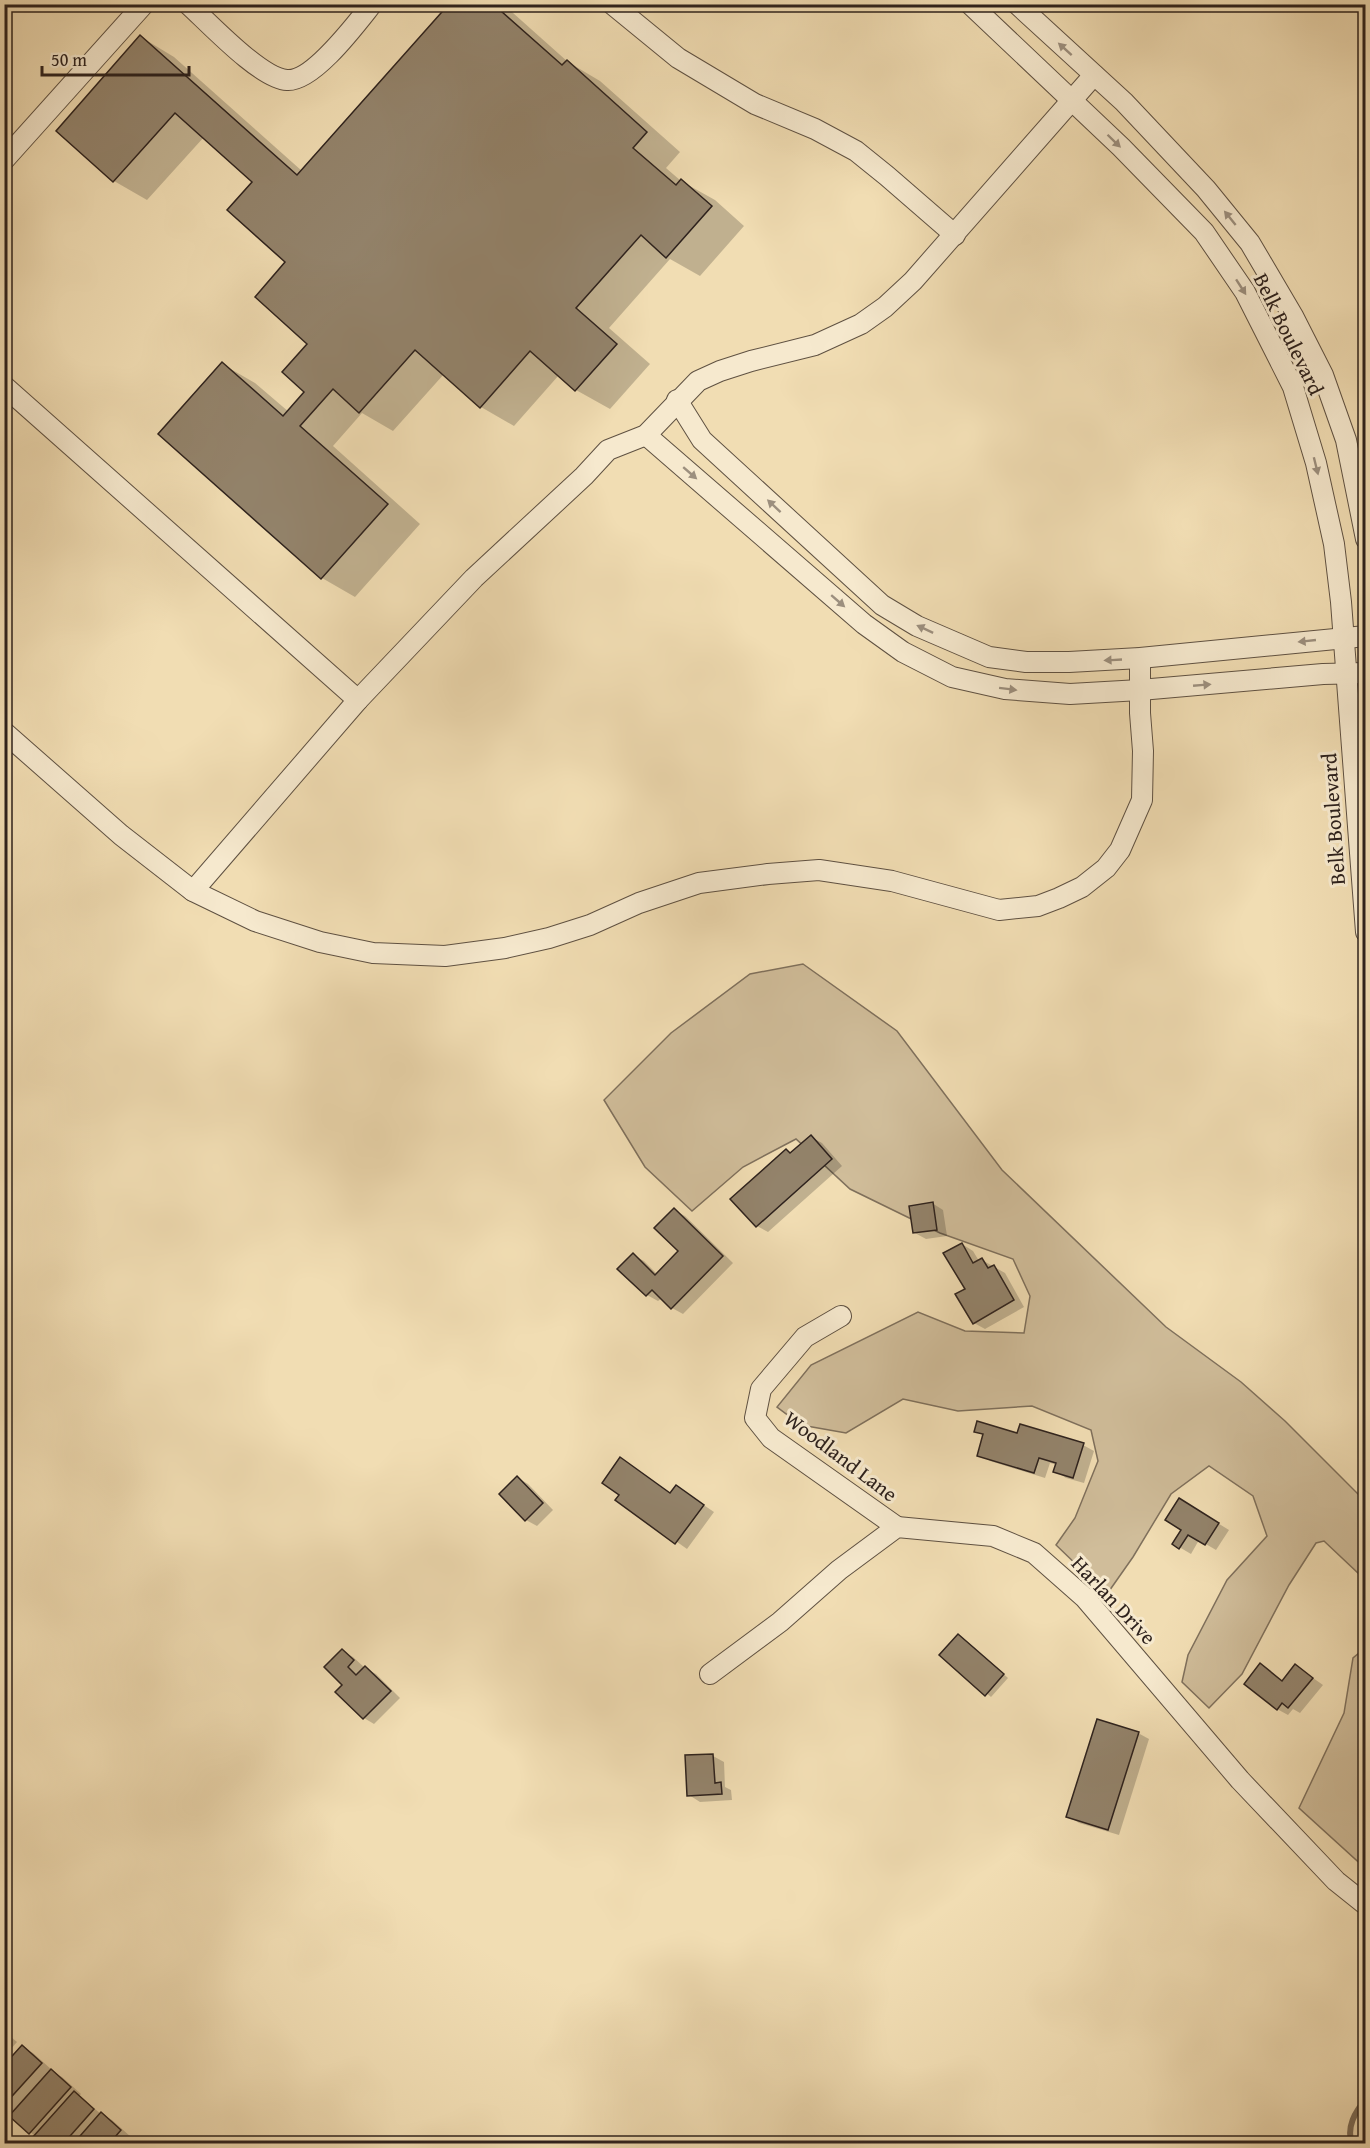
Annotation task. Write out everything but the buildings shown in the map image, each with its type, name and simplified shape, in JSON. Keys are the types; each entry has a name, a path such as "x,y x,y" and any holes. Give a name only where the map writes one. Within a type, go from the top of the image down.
{"street":[{"path":"4,160 144,4"},
{"path":"188,4 263,70 271,76 288,81 307,74 331,54 372,4"},
{"path":"612,4 678,58 755,104 815,129 855,151 955,235"},
{"name":"Belk Boulevard","path":"970,4 1204,232 1245,292 1293,387 1316,463 1334,544 1343,638 1356,673 1365,932"},
{"name":"Belk Boulevard","path":"1017,4 1124,102 1206,189 1250,243 1293,316 1323,375 1346,440 1365,539"},
{"path":"193,891 358,700 474,578 584,476 608,450 646,435 677,400 698,381 720,371 815,345 861,324 885,307 913,282 1094,75"},
{"path":"4,386 358,700"},
{"path":"677,400 702,440 882,605 918,626 989,657 1026,662 1069,662 1140,658 1365,636"},
{"path":"646,435 864,624 903,652 952,677 1005,689 1070,694 1356,673"},
{"path":"4,732 121,835 193,891 255,921 320,942 373,952 445,956 505,948 549,938 590,925 639,903 699,883 768,874 819,870 892,881 999,910 1038,906 1083,887 1106,868 1120,850 1142,800 1140,658"},
{"name":"Woodland Lane","path":"841,1316 806,1337 761,1389 755,1418 771,1438 897,1527"},
{"path":"710,1674 780,1622 839,1570 897,1527"},
{"name":"Harlan Drive","path":"897,1527 993,1536 1034,1553 1085,1598 1240,1780 1336,1881 1365,1905"}],"shaded area":[{"path":"803,964 897,1031 1002,1170 1166,1327 1241,1382 1285,1421 1365,1501 1365,1585 1360,1575 1324,1541 1316,1543 1289,1585 1242,1674 1209,1708 1182,1682 1188,1655 1227,1580 1267,1536 1253,1496 1209,1466 1171,1494 1133,1557 1107,1594 1056,1545 1075,1518 1098,1461 1091,1430 1032,1406 958,1411 903,1399 846,1433 801,1425 777,1407 811,1365 918,1312 965,1331 1024,1333 1030,1296 1013,1259 940,1233 850,1189 796,1139 743,1167 692,1211 645,1167 604,1100 671,1033 750,974"},
{"path":"1365,1648 1365,1868 1299,1808 1344,1713 1353,1658"}],"waterway":[{"path":"1352,2144 1351,2126 1358,2109 1366,2099"}]}
